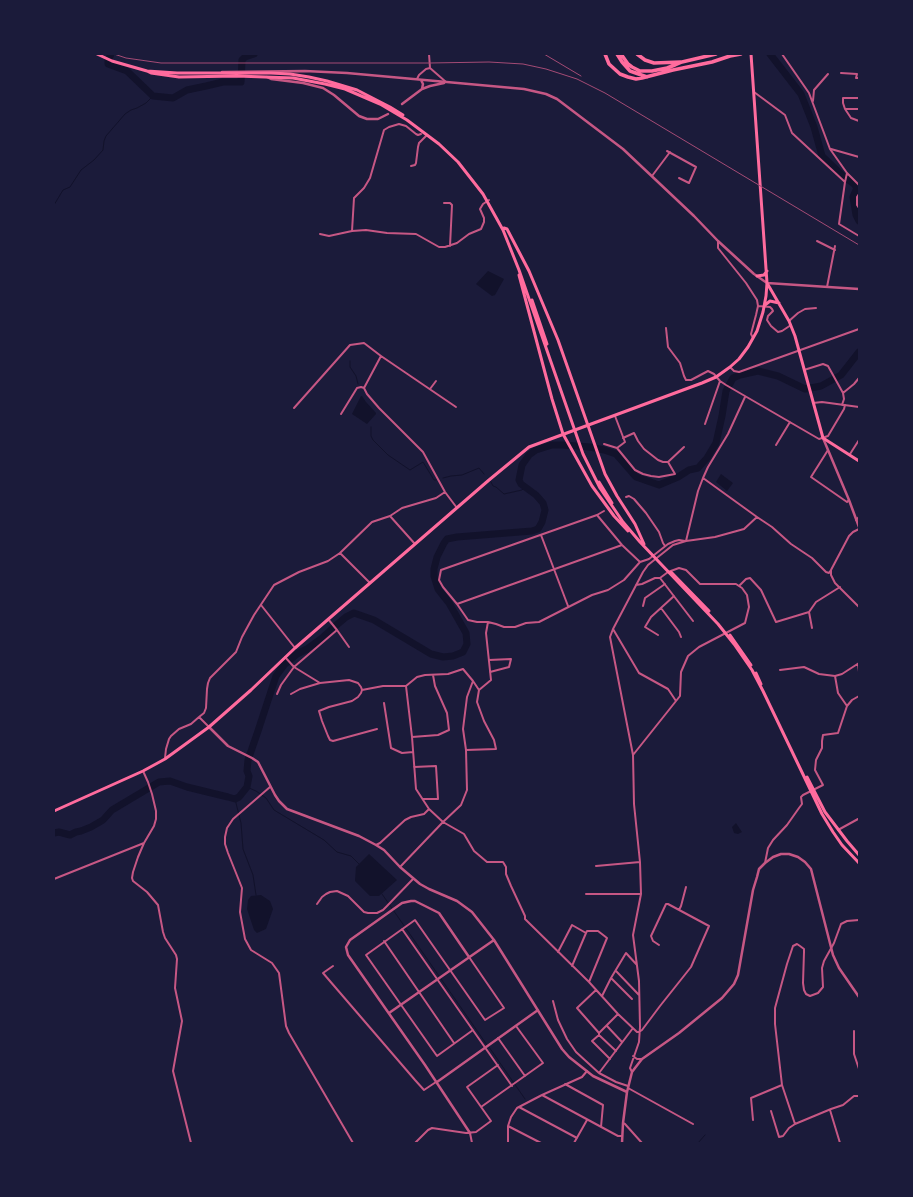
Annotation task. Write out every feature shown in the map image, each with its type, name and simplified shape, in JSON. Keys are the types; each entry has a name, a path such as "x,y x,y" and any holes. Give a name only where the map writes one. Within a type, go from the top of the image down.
{"highway":[{"path":"605,54 609,64 620,74 636,79 741,54"},
{"path":"617,54 630,71 648,77"},
{"path":"621,54 628,64 640,71 652,71 716,54"},
{"path":"637,54 644,60 654,63 682,62"}],"main road":[{"path":"97,54 130,67 147,71 237,74"},
{"path":"54,811 143,771 165,759 209,727 286,658 295,648 530,447 716,377 730,366 748,348 758,331 765,305 768,283 751,54"},
{"path":"147,71 150,73 179,77 237,74 290,74 327,81 357,90 390,107 415,123 441,144 468,171 504,228 516,256 574,426"},
{"path":"244,74 293,78 345,89 385,106 407,120 427,134 458,162 488,201 498,221 519,270 592,474 608,501 637,539"},
{"path":"498,221 519,275 552,399 563,434 592,486 603,501 624,527 651,552"},
{"path":"504,228 507,229 529,270 558,340 596,450 611,485 635,524 644,544"},
{"path":"757,276 764,275 767,271"},
{"path":"768,283 790,321 823,438 859,461"},
{"path":"765,305 772,301 779,303"},
{"path":"584,454 614,507 634,533 719,622 742,651 761,683 817,799 838,830 859,855"},
{"path":"669,571 718,624 752,670 822,814 832,832 859,863"}],"street":[{"path":"430,54 430,68 446,82"},
{"path":"782,54 809,93 830,149 859,185"},
{"path":"416,79 426,69 430,68"},
{"path":"244,74 305,71 347,73 524,89 540,92 551,96 624,149 718,241 757,276 768,283 859,289"},
{"path":"841,73 857,74 856,78 859,78"},
{"path":"812,102 814,90 828,74"},
{"path":"267,77 323,88 334,95 359,116 367,119 378,119 388,114"},
{"path":"420,80 423,84 422,89"},
{"path":"402,104 422,89 446,82"},
{"path":"754,92 785,115 792,133 845,182"},
{"path":"859,98 843,98 845,109 851,118 859,121"},
{"path":"845,109 859,109"},
{"path":"352,231 354,198 364,188 370,178 384,130 399,124 406,126 418,135 421,134"},
{"path":"411,166 415,165 418,147 427,134"},
{"path":"830,149 859,157"},
{"path":"652,176 669,151 696,167 689,183 679,178"},
{"path":"848,173 845,182 839,224 859,236"},
{"path":"859,194 857,197 857,205 859,208"},
{"path":"320,234 329,236 352,231 366,230 387,233 416,234 439,247 445,247 457,243 469,234 481,229 484,218 480,209 483,204 488,201"},
{"path":"444,203 450,203 452,205 450,246"},
{"path":"718,241 718,248 746,283 757,300 759,306 751,334 753,339"},
{"path":"817,241 834,250"},
{"path":"827,287 835,246"},
{"path":"759,306 770,308 772,311 767,320 776,330 780,332 791,325"},
{"path":"790,321 805,308 816,308"},
{"path":"666,328 668,347 680,363 686,380 691,380 708,371 714,374 726,386 819,439 828,436 844,409 843,393 828,366 823,364 804,370"},
{"path":"730,366 734,371 739,372 859,329"},
{"path":"294,408 350,345 364,343 456,407"},
{"path":"364,388 381,356"},
{"path":"843,393 859,378"},
{"path":"430,389 436,381"},
{"path":"705,424 720,381"},
{"path":"341,414 358,388 364,388"},
{"path":"364,388 379,408 423,452 445,492 457,508"},
{"path":"686,541 698,491 703,478 708,466 728,434 745,397"},
{"path":"813,403 822,402 859,407"},
{"path":"615,416 625,442 617,448"},
{"path":"776,445 790,422"},
{"path":"623,438 634,433 644,449 663,462 668,462 684,447"},
{"path":"823,438 859,528 849,536 831,570 831,575 859,607"},
{"path":"850,455 859,440"},
{"path":"604,444 617,448 635,470 651,476 659,477 675,474 668,462"},
{"path":"828,450 810,477 847,502 849,500"},
{"path":"703,478 772,527 812,558 826,572 829,573 831,570"},
{"path":"165,759 164,755 171,736 179,729 191,724 204,713 210,678 236,652 242,637 271,588 276,583 328,561 340,553 372,522 390,516 402,508 436,498 445,492"},
{"path":"626,497 629,496 634,499 646,513 659,532 665,546"},
{"path":"604,511 597,515 441,570 439,580 468,620 488,622 504,627 515,627 526,623 539,622 568,606 592,595 608,590 624,580 640,562 649,559 665,546 679,540 686,541"},
{"path":"597,515 622,545 640,562"},
{"path":"390,516 415,544"},
{"path":"632,1072 630,1068 639,1042 639,981 634,935 641,894 640,862 634,804 633,755 610,637 636,585 648,565 674,544 715,537 744,529 757,517"},
{"path":"856,520 859,517"},
{"path":"541,535 568,606"},
{"path":"457,604 622,545"},
{"path":"340,553 370,583"},
{"path":"633,755 680,696 681,672 688,656 698,647 745,622 749,607 747,595 742,588 736,584 700,584 686,570 679,568 669,571 660,578 655,578 636,585"},
{"path":"660,578 693,621"},
{"path":"739,586 746,579 750,578 761,590 776,622 809,612 816,602 840,587"},
{"path":"643,606 645,598 665,584"},
{"path":"658,635 645,627 651,617 674,596"},
{"path":"261,605 295,648"},
{"path":"661,608 681,637"},
{"path":"809,612 812,628"},
{"path":"329,620 349,647"},
{"path":"466,750 496,749 494,740 484,721 477,702 479,690 491,680 486,633 488,622"},
{"path":"277,694 293,666 337,629"},
{"path":"613,629 639,673 668,689 676,702"},
{"path":"286,658 293,666 320,683"},
{"path":"489,660 511,659 509,667 490,672"},
{"path":"859,663 859,672"},
{"path":"780,670 804,667 819,674 835,676 842,674 859,663"},
{"path":"362,690 383,686 406,686 417,677 425,675 448,674 462,669 479,690"},
{"path":"412,737 438,734 449,730 447,713 435,686 432,675"},
{"path":"835,676 838,693 847,706"},
{"path":"291,694 300,689 320,683 349,680 358,683 362,690"},
{"path":"400,866 461,805 467,790 466,750 463,729 467,697 473,681"},
{"path":"406,686 414,752 416,789 430,809 443,822 464,834 474,851 487,862 503,862 506,867 506,874 525,919 589,982 618,1014 637,1032 639,1032"},
{"path":"362,690 358,697 352,701 328,707 319,712 322,721 330,740 376,729"},
{"path":"765,863 768,848 802,804 801,797 823,785 815,770 816,760 822,748 823,736 838,733 847,706 852,700 859,696"},
{"path":"384,703 391,748 402,753 414,752"},
{"path":"199,716 228,746 258,762 270,787 279,801 287,809 359,836 376,845 384,850 413,879 429,890 464,905 479,920 494,940 562,1049 569,1057 602,1081 627,1092"},
{"path":"414,767 436,766 438,798 423,799"},
{"path":"143,771 152,794 156,811 156,819 132,872 132,878 133,881 147,892 158,905 165,938 177,959 176,988 182,1021 173,1071 191,1143"},
{"path":"270,787 233,819 227,828 225,837 225,844 242,888 240,912 245,939 251,950 272,963 279,973 286,1026 289,1033 353,1143"},
{"path":"376,845 411,816 424,814 430,809"},
{"path":"838,830 859,819"},
{"path":"54,879 144,843"},
{"path":"622,1143 627,1092 632,1072 642,1059 698,1018 722,998 734,984 738,975 753,890 759,869 773,857 781,854 789,854 798,857 811,869 831,950 837,964 859,997"},
{"path":"596,866 640,862"},
{"path":"317,904 326,894 337,891 348,896 360,908 368,913 378,913 392,902 413,879"},
{"path":"679,910 686,887"},
{"path":"586,894 641,894"},
{"path":"472,1143 470,1133 437,1082 346,952 346,947 350,940 402,903 411,901 437,911 504,1008 485,1020 415,920 366,955 437,1056 473,1030"},
{"path":"639,1032 691,967 709,926 666,904 651,936 653,942 659,945"},
{"path":"795,1124 782,1085 774,1015 791,950 796,944 804,949 803,986 805,992 810,996 818,993 822,989 823,985 822,968 826,956 831,950 842,923 851,920 859,920"},
{"path":"558,952 572,925 586,933"},
{"path":"402,929 512,1086"},
{"path":"572,966 586,931 598,931 607,938 589,982"},
{"path":"389,1013 494,940"},
{"path":"384,941 454,1043"},
{"path":"602,996 626,953 637,965"},
{"path":"332,966 323,973 424,1090 538,1010"},
{"path":"616,971 639,995"},
{"path":"611,978 632,999"},
{"path":"596,990 577,1008 616,1051"},
{"path":"553,1001 558,1020 567,1039 576,1052 599,1073 628,1087 692,1124"},
{"path":"610,1059 592,1041 618,1014"},
{"path":"481,1107 543,1064 516,1026"},
{"path":"607,1026 622,1042"},
{"path":"599,1073 633,1028"},
{"path":"854,1031 854,1054 859,1069"},
{"path":"498,1038 525,1076"},
{"path":"633,1056 637,1059 642,1059"},
{"path":"415,1143 432,1128 470,1133 476,1132 491,1121 467,1087 498,1065"},
{"path":"508,1143 508,1126 511,1117 519,1107 582,1077 587,1071"},
{"path":"565,1084 603,1105 601,1127"},
{"path":"753,1120 751,1098 782,1085"},
{"path":"542,1095 618,1136 622,1136"},
{"path":"772,1111 779,1137 783,1136 789,1128 795,1124 843,1105 854,1096 859,1096"},
{"path":"519,1107 577,1138"},
{"path":"830,1110 840,1143"},
{"path":"574,1143 588,1120"},
{"path":"623,1123 642,1143"},
{"path":"508,1126 541,1143"}],"shaded area":[{"path":"488,271 504,279 495,295 492,296 476,284"},
{"path":"361,396 376,413 367,424 352,414"},
{"path":"721,474 733,483 727,491 716,482"},
{"path":"736,823 742,832 738,834 734,833 732,827"},
{"path":"369,854 397,880 379,896 370,896 355,881 356,867"},
{"path":"261,895 270,901 273,909 266,929 257,933 254,930 247,909 248,900 251,896"}],"waterway":[{"path":"111,54 108,64 127,71 153,96 173,98 187,90 223,82 241,82 242,60 245,57 254,54"},
{"path":"770,54 801,94 814,127 822,156 857,188 853,197 856,215 859,221"},
{"path":"54,205 63,190 70,187 81,170 94,160 103,150 106,136 125,114 146,103 153,96"},
{"path":"54,833 59,832 70,835 91,827 103,820 112,810 159,782 170,781 187,787 235,799 239,797 247,787 249,776 247,771 248,760 276,676 285,664 297,654 307,649 346,617 354,613 374,620 431,654 443,657 453,656 463,652 467,644 466,633 449,603 438,589 434,576 437,557 447,539 532,531 538,529 542,522 545,510 543,503 536,495 521,484 519,480 522,465 529,455 536,450 552,445 590,447 604,450 616,454 636,477 659,485 678,477 689,470 698,468 707,458 716,443 726,391 733,378 758,371 778,376 805,389 821,386 841,375 859,352"},
{"path":"350,361 350,367 356,376 358,384"},
{"path":"371,427 371,436 373,440 388,455 410,470 423,462 434,480 436,480"},
{"path":"443,478 462,475 479,468 484,474"},
{"path":"491,482 493,486 504,494 522,490 524,487"},
{"path":"247,787 266,798 274,810 324,840 337,852 351,856 359,864"},
{"path":"235,799 241,823 243,849 253,875 256,895"},
{"path":"382,894 487,1045"},
{"path":"489,1047 525,1099"},
{"path":"698,1143 705,1135"}],"railway":[{"path":"114,54 126,58 161,63 489,62 523,64 546,69 577,79 605,93 859,245"},
{"path":"544,54 581,76"}]}
